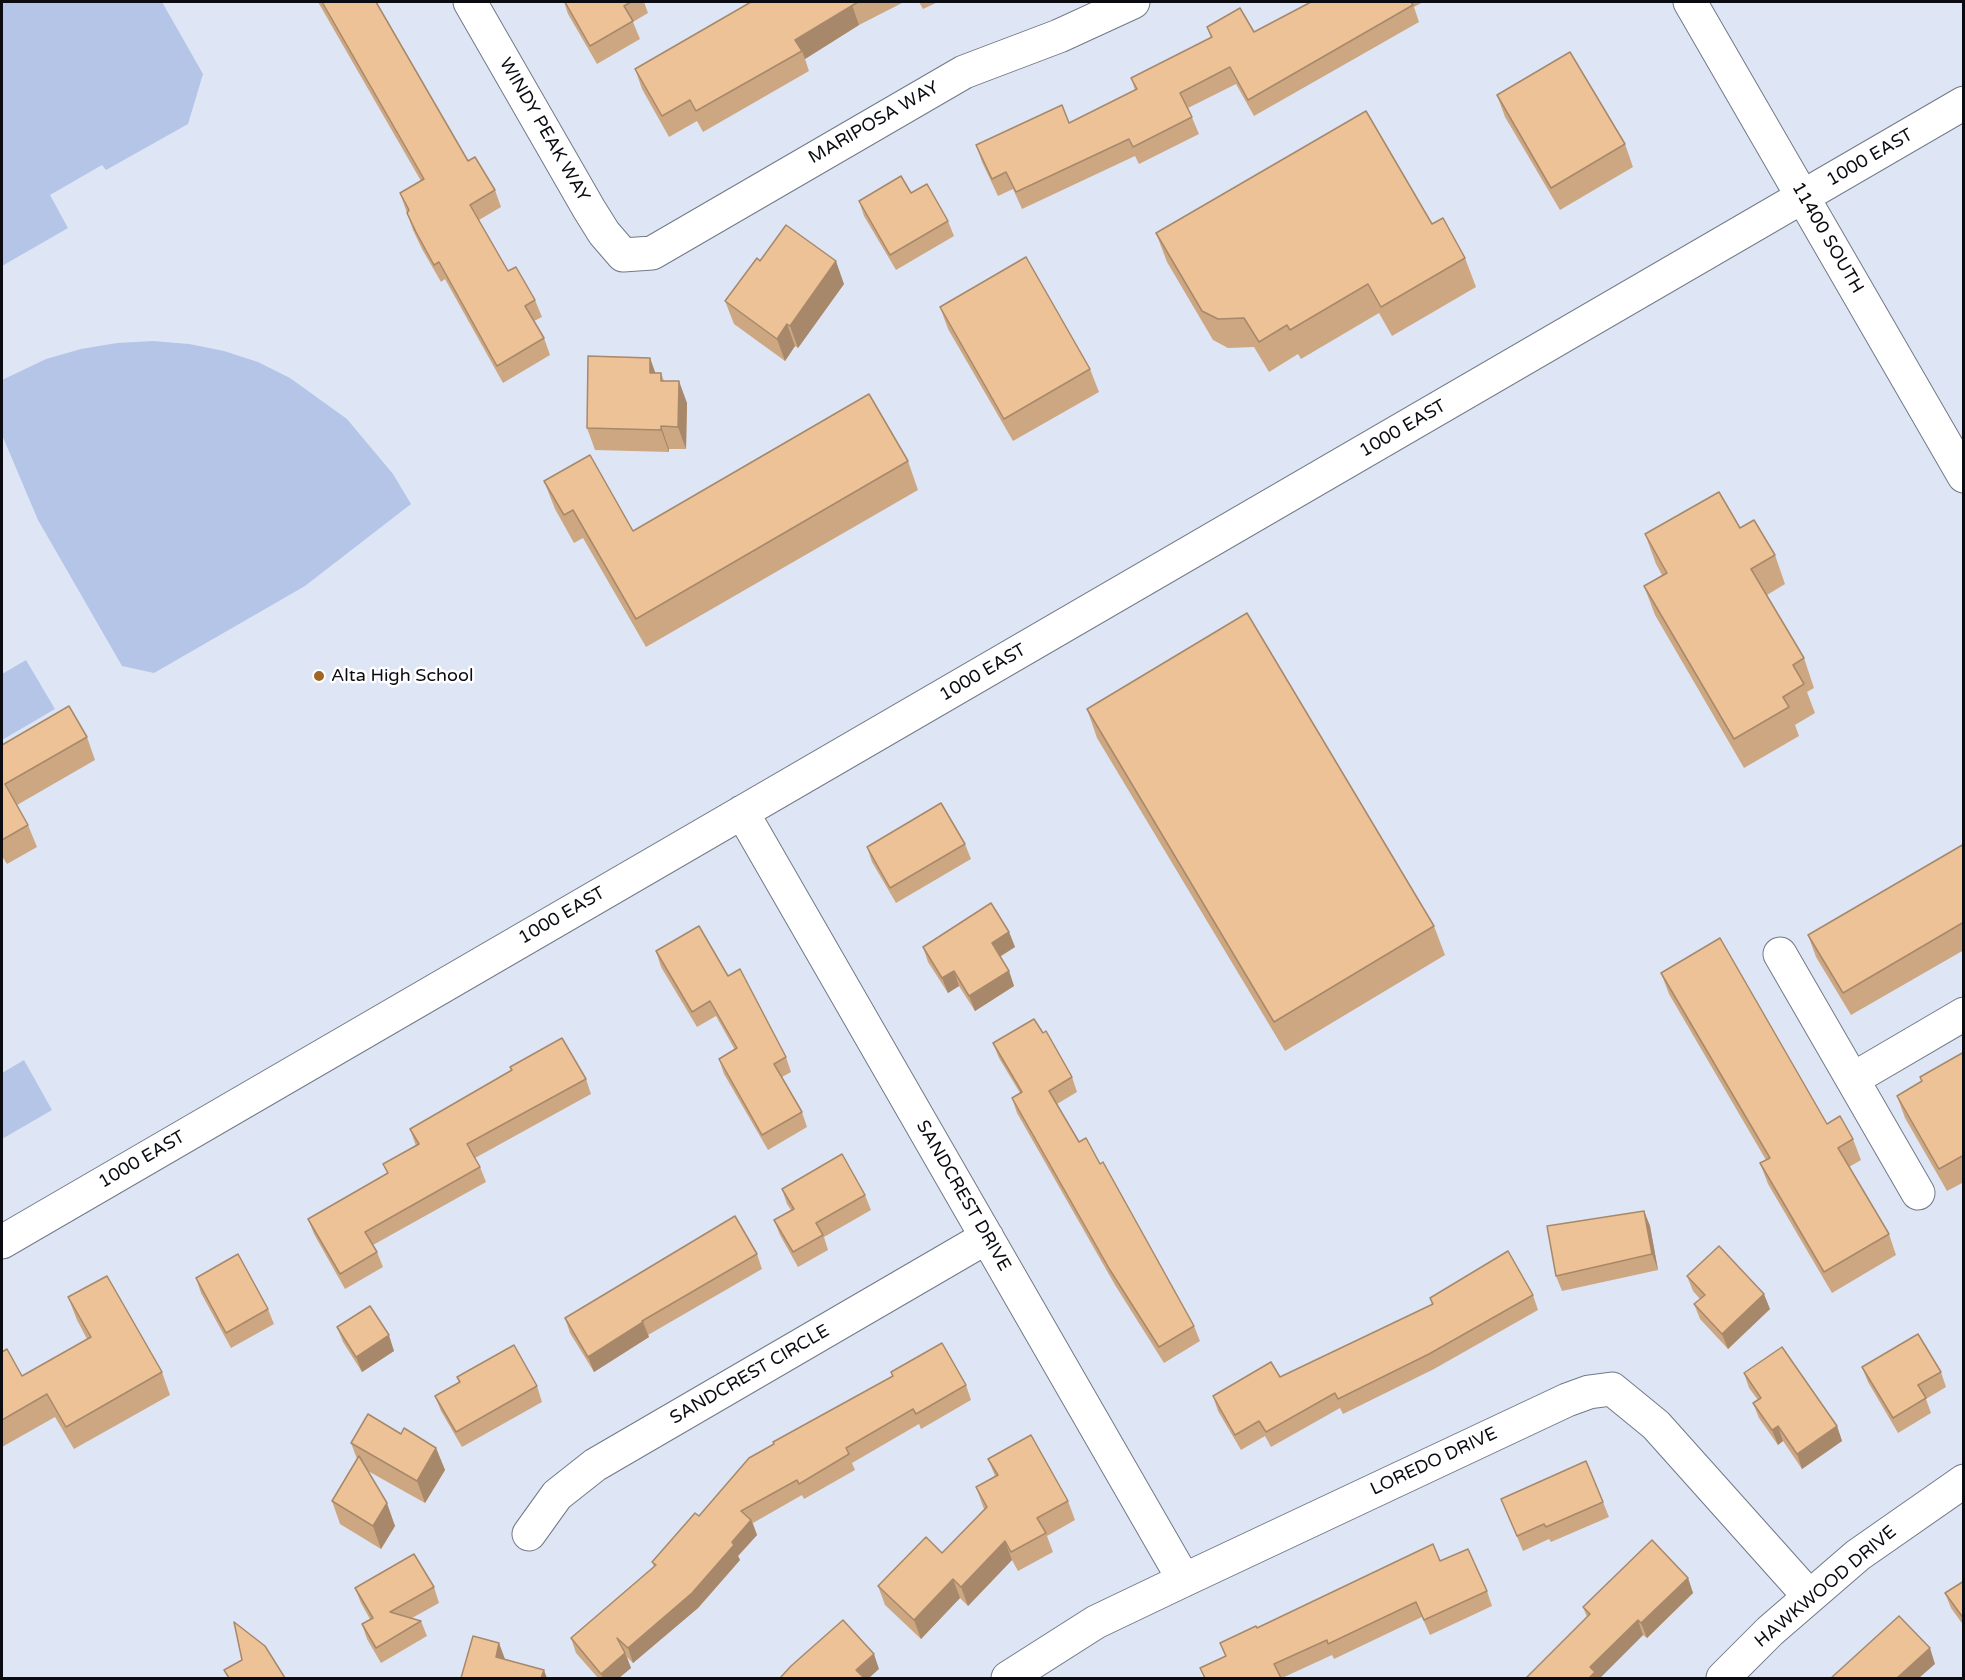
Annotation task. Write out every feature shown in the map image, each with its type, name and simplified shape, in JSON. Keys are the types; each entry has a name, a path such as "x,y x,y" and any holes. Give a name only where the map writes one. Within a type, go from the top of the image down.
{"street":[{"name":"WINDY PEAK WAY","path":"470,2 589,209 604,233 623,255"},
{"name":"MARIPOSA WAY","path":"623,255 652,252 964,72 1059,36 1133,2"},
{"name":"11400 SOUTH","path":"1690,2 1964,476"},
{"name":"1000 EAST","path":"2,1242 1964,103"},
{"name":"SANDCREST DRIVE","path":"742,812 1184,1580"},
{"path":"1780,954 1918,1193"},
{"path":"1853,1079 1964,1014"},
{"name":"SANDCREST CIRCLE","path":"529,1534 557,1495 595,1465 987,1237"},
{"name":"LOREDO DRIVE","path":"1008,1678 1096,1622 1567,1400 1589,1392 1612,1389 1656,1425 1809,1596"},
{"name":"HAWKWOOD DRIVE","path":"1723,1678 1809,1596 1858,1555 1964,1481"}],"shaded area":[{"path":"2,2 162,2 203,74 188,124 106,170 102,165 50,195 68,228 2,266"},
{"path":"153,341 189,344 224,351 258,362 290,378 347,419 393,474 411,504 305,586 154,673 122,666 38,520 2,435 2,380 46,359 81,349 117,343"},
{"path":"26,660 55,709 2,740 2,674"},
{"path":"24,1060 52,1110 2,1139 2,1073"}],"building":[{"path":"322,2 376,2 468,161 475,157 495,190 470,205 508,271 516,267 535,300 525,306 544,338 497,366 439,262 434,265 407,213 409,210 400,193 424,179"},
{"path":"565,2 631,2 624,6 633,21 590,46"},
{"path":"751,2 858,2 795,40 802,51 696,111 690,100 662,116 635,69"},
{"path":"1311,2 1411,2 1413,5 1248,100 1230,67 1180,93 1192,117 1133,147 1129,139 1016,192 1006,172 992,179 976,145 1062,105 1069,123 1137,89 1131,78 1212,37 1207,27 1240,8 1254,32"},
{"path":"1570,52 1625,144 1551,188 1497,95"},
{"path":"1366,111 1432,224 1443,218 1465,258 1381,307 1368,284 1290,330 1287,325 1259,342 1244,318 1218,319 1202,311 1156,233"},
{"path":"901,176 911,193 927,184 948,221 890,255 859,201"},
{"path":"786,225 836,261 790,326 787,324 777,339 725,301 757,258 760,261"},
{"path":"1026,257 1090,369 1004,419 940,307"},
{"path":"588,356 650,358 650,373 661,373 661,381 679,381 678,427 661,426 661,430 587,428"},
{"path":"869,394 908,461 636,619 573,510 564,515 544,481 590,455 633,531"},
{"path":"1719,492 1740,528 1754,520 1775,555 1751,569 1804,658 1793,665 1804,684 1783,697 1789,707 1734,739 1644,586 1667,573 1645,534"},
{"path":"1247,613 1434,926 1274,1022 1087,709"},
{"path":"69,706 87,737 5,784 28,825 2,840 2,745"},
{"path":"941,803 965,844 890,888 867,847"},
{"path":"1964,844 1964,922 1843,993 1808,935"},
{"path":"991,903 1009,932 992,943 1009,971 969,996 954,971 942,978 923,947"},
{"path":"699,926 728,976 740,969 786,1057 774,1064 802,1112 762,1135 719,1059 737,1048 710,1001 692,1012 656,951"},
{"path":"1720,938 1827,1124 1840,1116 1853,1139 1838,1148 1889,1234 1824,1272 1760,1163 1770,1158 1661,973"},
{"path":"1034,1019 1043,1033 1046,1031 1072,1077 1049,1091 1079,1142 1086,1138 1100,1164 1103,1162 1194,1326 1159,1347 1110,1270 1012,1098 1022,1092 993,1043"},
{"path":"562,1038 586,1079 467,1144 480,1167 365,1232 377,1252 340,1274 308,1219 388,1173 383,1164 419,1144 410,1129 512,1070 510,1067"},
{"path":"1964,1052 1964,1155 1939,1169 1897,1096 1922,1081 1920,1077"},
{"path":"842,1154 865,1195 816,1223 823,1235 793,1252 774,1220 794,1209 782,1189"},
{"path":"1644,1211 1652,1254 1556,1276 1547,1226"},
{"path":"735,1216 757,1254 642,1321 588,1357 565,1318"},
{"path":"1719,1246 1764,1294 1722,1334 1694,1304 1705,1295 1687,1276"},
{"path":"1508,1251 1533,1295 1429,1354 1338,1399 1335,1393 1266,1432 1259,1421 1235,1435 1213,1396 1271,1362 1280,1377 1433,1304 1430,1298"},
{"path":"238,1254 268,1309 226,1333 196,1278"},
{"path":"107,1276 162,1372 66,1427 47,1394 2,1420 2,1352 7,1349 22,1376 91,1337 68,1297"},
{"path":"370,1306 389,1335 356,1357 337,1327"},
{"path":"1918,1334 1941,1372 1918,1385 1926,1398 1893,1418 1862,1367"},
{"path":"942,1343 966,1385 916,1414 913,1409 846,1448 849,1454 799,1484 797,1480 741,1511 751,1520 732,1542 734,1545 692,1593 628,1648 617,1638 625,1653 601,1674 571,1638 656,1565 652,1562 695,1513 699,1516 749,1458 774,1444 773,1442 893,1376 891,1372"},
{"path":"514,1345 537,1386 456,1432 435,1396 460,1382 457,1377"},
{"path":"1782,1347 1837,1426 1797,1454 1778,1426 1772,1430 1753,1403 1761,1398 1744,1373"},
{"path":"368,1414 401,1434 404,1428 436,1448 417,1481 351,1443"},
{"path":"1031,1435 1068,1501 1037,1518 1046,1533 1011,1552 1005,1541 961,1587 953,1579 914,1620 878,1586 926,1537 942,1553 987,1507 976,1487 998,1475 988,1459"},
{"path":"359,1456 387,1503 373,1526 332,1501"},
{"path":"1586,1461 1603,1502 1546,1527 1544,1524 1517,1536 1501,1499"},
{"path":"1652,1540 1688,1578 1641,1623 1638,1620 1590,1667 1595,1672 1589,1678 1526,1678 1590,1614 1583,1607"},
{"path":"1433,1544 1440,1561 1468,1549 1487,1591 1424,1620 1416,1602 1328,1644 1327,1640 1274,1664 1281,1678 1205,1678 1200,1668 1226,1656 1220,1643 1256,1626 1257,1628"},
{"path":"414,1554 434,1587 390,1612 421,1621 376,1648 362,1624 373,1618 355,1588"},
{"path":"1964,1581 1964,1619 1945,1593"},
{"path":"1899,1616 1930,1648 1897,1678 1831,1678"},
{"path":"843,1620 874,1654 856,1670 864,1678 780,1678 791,1666"},
{"path":"234,1622 265,1646 285,1678 229,1678 224,1670 242,1660"},
{"path":"473,1636 499,1643 496,1657 544,1670 541,1678 461,1678"}],"place":[{"name":"Alta High School","path":"319,676"}]}
